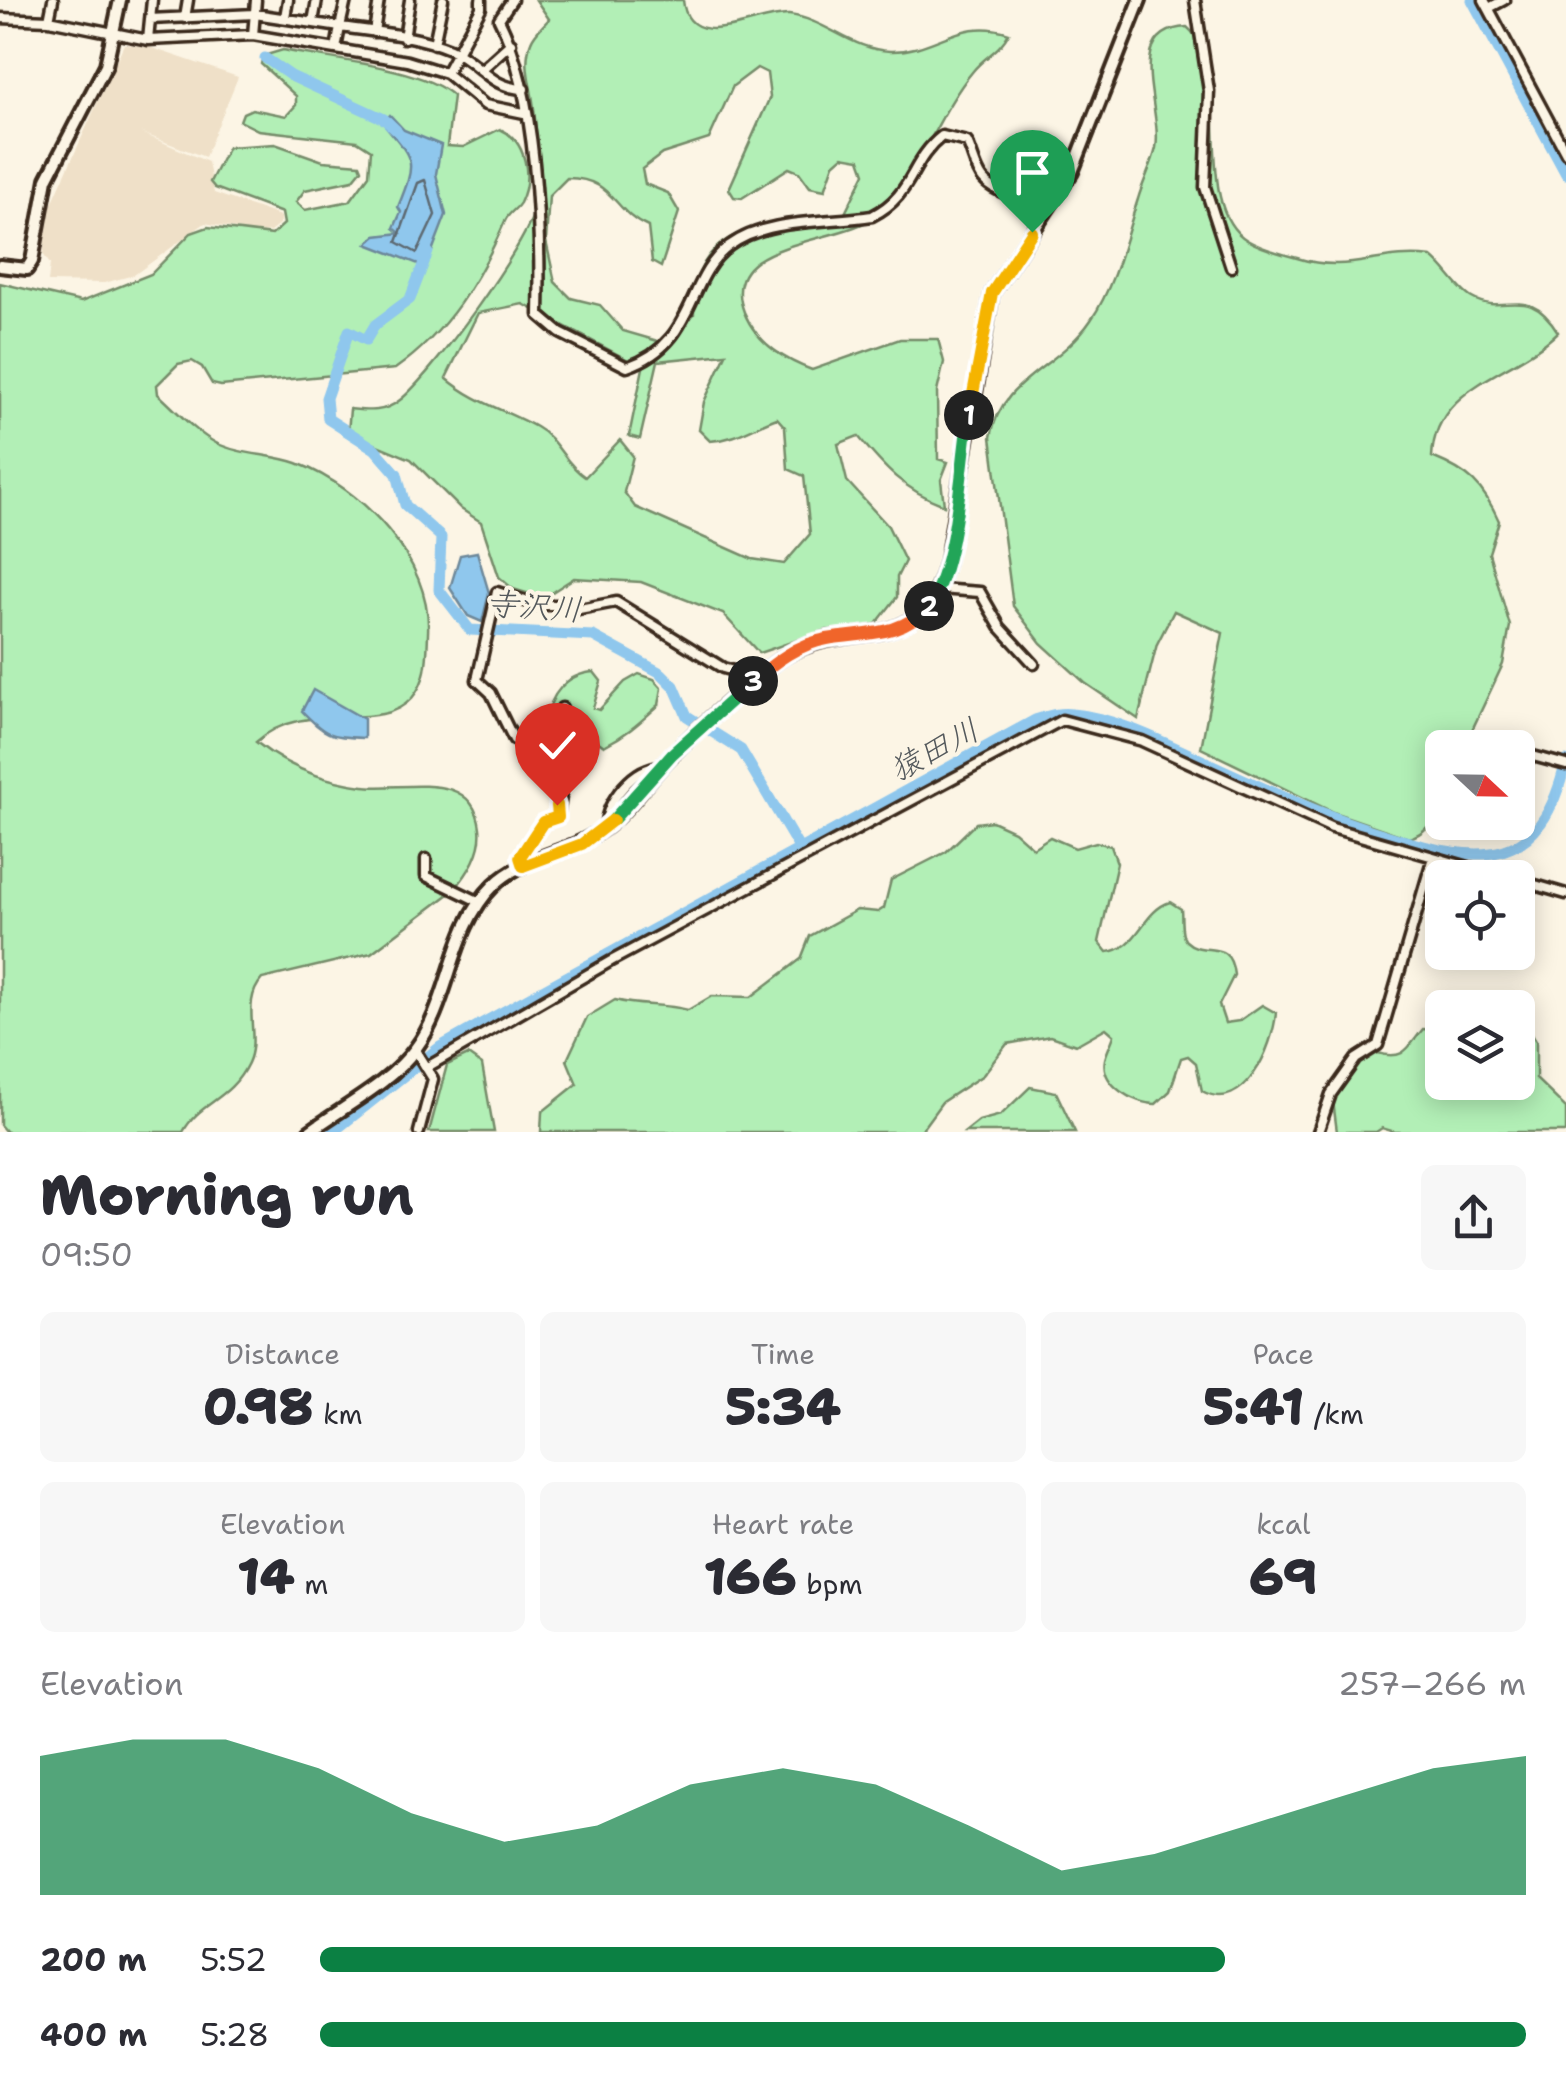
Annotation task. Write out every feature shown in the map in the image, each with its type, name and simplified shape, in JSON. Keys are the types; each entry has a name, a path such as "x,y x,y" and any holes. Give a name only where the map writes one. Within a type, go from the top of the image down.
{"street":[{"path":"50,20 53,0"},
{"path":"0,266 27,269 32,260 47,179 95,89 114,35 120,0"},
{"path":"148,40 152,0"},
{"path":"186,18 188,0"},
{"path":"222,0 222,13"},
{"path":"253,36 256,0"},
{"path":"285,17 288,0"},
{"path":"313,22 316,0"},
{"path":"336,48 346,0"},
{"path":"374,32 379,0"},
{"path":"404,38 410,0"},
{"path":"434,44 443,0"},
{"path":"446,73 481,0"},
{"path":"512,0 499,19 511,43 524,89 533,170 539,315 560,333 627,367 647,360 676,330 693,308 716,258 730,245 770,228 854,219 885,210 896,204 922,156 942,136 966,142 983,180 998,192 1026,198 1047,211"},
{"path":"419,1132 433,1084 423,1059 480,902 493,886 523,866 582,844 605,828 662,766 757,678 806,645 870,636 906,625 929,606 940,588 992,293 1072,172 1140,0"},
{"path":"1196,0 1209,91 1205,187 1230,267"},
{"path":"1504,0 1487,4 1566,153"},
{"path":"150,19 255,14 374,32 434,44 457,53 497,86 524,89"},
{"path":"0,18 50,20 148,40 253,36 336,48 446,73 485,105 524,113"},
{"path":"481,70 511,43"},
{"path":"940,588 980,592 1000,627 1034,664"},
{"path":"562,708 548,742 535,746 514,740 491,692 477,680 497,592 538,605 566,604 578,610 616,602 722,668 757,678"},
{"path":"309,1132 423,1059 1062,720 1142,741 1332,828 1444,860"},
{"path":"1535,757 1563,764"},
{"path":"523,866 520,857 543,822 558,817 561,796"},
{"path":"1318,1132 1331,1094 1356,1060 1378,1045 1433,857"},
{"path":"426,859 426,876 480,902"},
{"path":"1535,885 1566,894"}],"shaded area":[{"path":"124,44 149,47 238,77 205,157 139,132 208,162 214,193 280,216 280,224 270,232 256,233 205,223 134,275 104,283 48,282 50,264 43,254 49,210"}],"green space":[{"path":"536,0 683,0 688,17 697,26 727,28 789,15 815,22 863,46 890,51 922,46 962,31 992,29 1009,33 960,88 907,180 881,212 864,223 765,256 748,269 740,287 744,312 755,332 780,355 812,370 900,339 938,339 944,362 937,392 938,459 948,462 941,480 944,505 896,477 858,436 838,444 847,481 888,526 905,561 897,577 897,597 876,624 859,630 827,630 759,653 723,614 641,582 574,578 543,598 513,589 499,577 481,522 461,509 411,459 348,433 350,409 388,407 414,387 476,309 528,226 535,208 538,171 527,59 532,39 549,19","holes":["757,68 767,73 770,97 729,189 734,197 742,198 789,168 799,172 810,187 825,190 834,164 843,156 860,159 865,173 845,213 766,224 721,244 706,260 696,283 694,314 668,344 623,331 600,305 571,298 555,282 546,241 549,196 567,178 595,184 648,227 652,262 661,267 679,212 668,193 645,184 642,169 662,154 709,139 733,86","523,304 643,368 629,436 640,439 658,361 726,354 704,402 699,430 710,441 736,436 777,418 785,427 788,469 804,476 810,534 784,564 752,559 635,507 624,492 633,456 620,440 585,477 544,432 479,400 446,378 478,313"]},
{"path":"1187,27 1202,47 1210,74 1220,198 1230,223 1247,240 1316,263 1432,257 1472,298 1484,303 1526,304 1547,317 1558,332 1462,397 1436,432 1432,457 1473,481 1499,521 1489,553 1510,626 1503,664 1472,730 1425,730 1425,828 1409,838 1333,812 1201,748 1223,633 1174,611 1157,644 1138,719 1085,683 1041,643 1013,606 991,437 1006,401 1078,337 1107,292 1156,148 1150,57 1156,42 1167,32"},
{"path":"283,50 397,71 439,86 453,96 447,146 463,147 500,129 516,142 525,160 526,182 520,203 507,218 473,284 447,321 395,369 221,386 212,384 202,367 192,361 178,364 157,385 158,394 216,443 297,463 345,490 388,530 405,554 426,606 426,667 412,698 398,709 380,714 297,721 276,728 256,742 293,766 334,781 451,790 465,797 475,809 479,845 453,891 371,953 262,979 252,999 253,1042 248,1063 233,1085 198,1113 183,1132 6,1132 0,1125 0,283 81,302 151,274 191,233 208,227 272,235 284,224 282,213 215,188 210,182 228,147 275,144 323,161 360,164 362,169 353,180 305,190 296,202 305,210 350,201 369,175 371,150 357,141 258,130 240,121 243,113 252,109 286,116 296,105 296,96 261,64 263,56"},
{"path":"594,672 601,681 593,708 599,710 625,682 639,674 654,679 662,688 659,705 604,746 563,716 556,730 546,722 561,687 575,677"},
{"path":"992,821 1014,831 1033,848 1050,837 1075,848 1096,842 1111,846 1117,863 1099,942 1107,952 1126,945 1153,913 1170,902 1181,909 1186,941 1227,956 1234,975 1219,1005 1225,1023 1239,1021 1262,1005 1276,1013 1263,1059 1244,1086 1217,1096 1202,1091 1196,1063 1188,1056 1181,1058 1170,1091 1156,1104 1138,1101 1120,1091 1108,1077 1105,1059 1114,1035 1106,1028 1076,1045 1050,1036 1007,1044 983,1075 942,1102 920,1132 541,1132 542,1112 577,1084 567,1060 587,1017 615,1000 688,1010 712,996 751,997 801,959 810,936 857,910 878,912 884,908 891,880 946,852 976,823"},
{"path":"1425,1029 1425,1100 1535,1100 1535,1039 1536,1079 1566,1108 1566,1132 1395,1132 1382,1128 1376,1132 1337,1132 1333,1101 1358,1065 1378,1053 1400,1054"},
{"path":"468,1055 482,1065 494,1132 429,1132 447,1065"},
{"path":"1030,1087 1056,1092 1075,1132 965,1132 979,1121 1001,1115"}],"water":[{"path":"390,115 404,130 441,145 436,174 446,215 426,267 367,244 376,236 400,233 394,228 401,212 398,207 410,162 383,123"},
{"path":"477,552 489,593 482,622 468,616 450,588 460,555"},
{"path":"313,690 364,719 364,738 329,733 310,719 302,711"}],"waterway":[{"name":"猿田川","path":"1472,0 1566,174"},
{"name":"寺沢川","path":"265,58 291,76 384,119 396,130"},
{"name":"寺沢川","path":"428,252 410,299 375,325 366,340 349,331 326,398 328,419 375,449 397,474 405,505 441,537 439,590 470,630 593,636 661,673 674,686 687,716 741,750 799,848"},
{"name":"猿田川","path":"333,1132 440,1047 1044,717 1072,714 1124,726 1322,813 1392,837 1454,852 1480,854 1504,850 1524,840 1541,823 1555,797 1566,761"}],"route":[{"path":"557,805 558,817 543,822 520,857 523,866 582,844 610,824 672,754 792,650 826,639 894,631 929,606 940,588 947,560 985,317 992,293 1032,232"}]}
